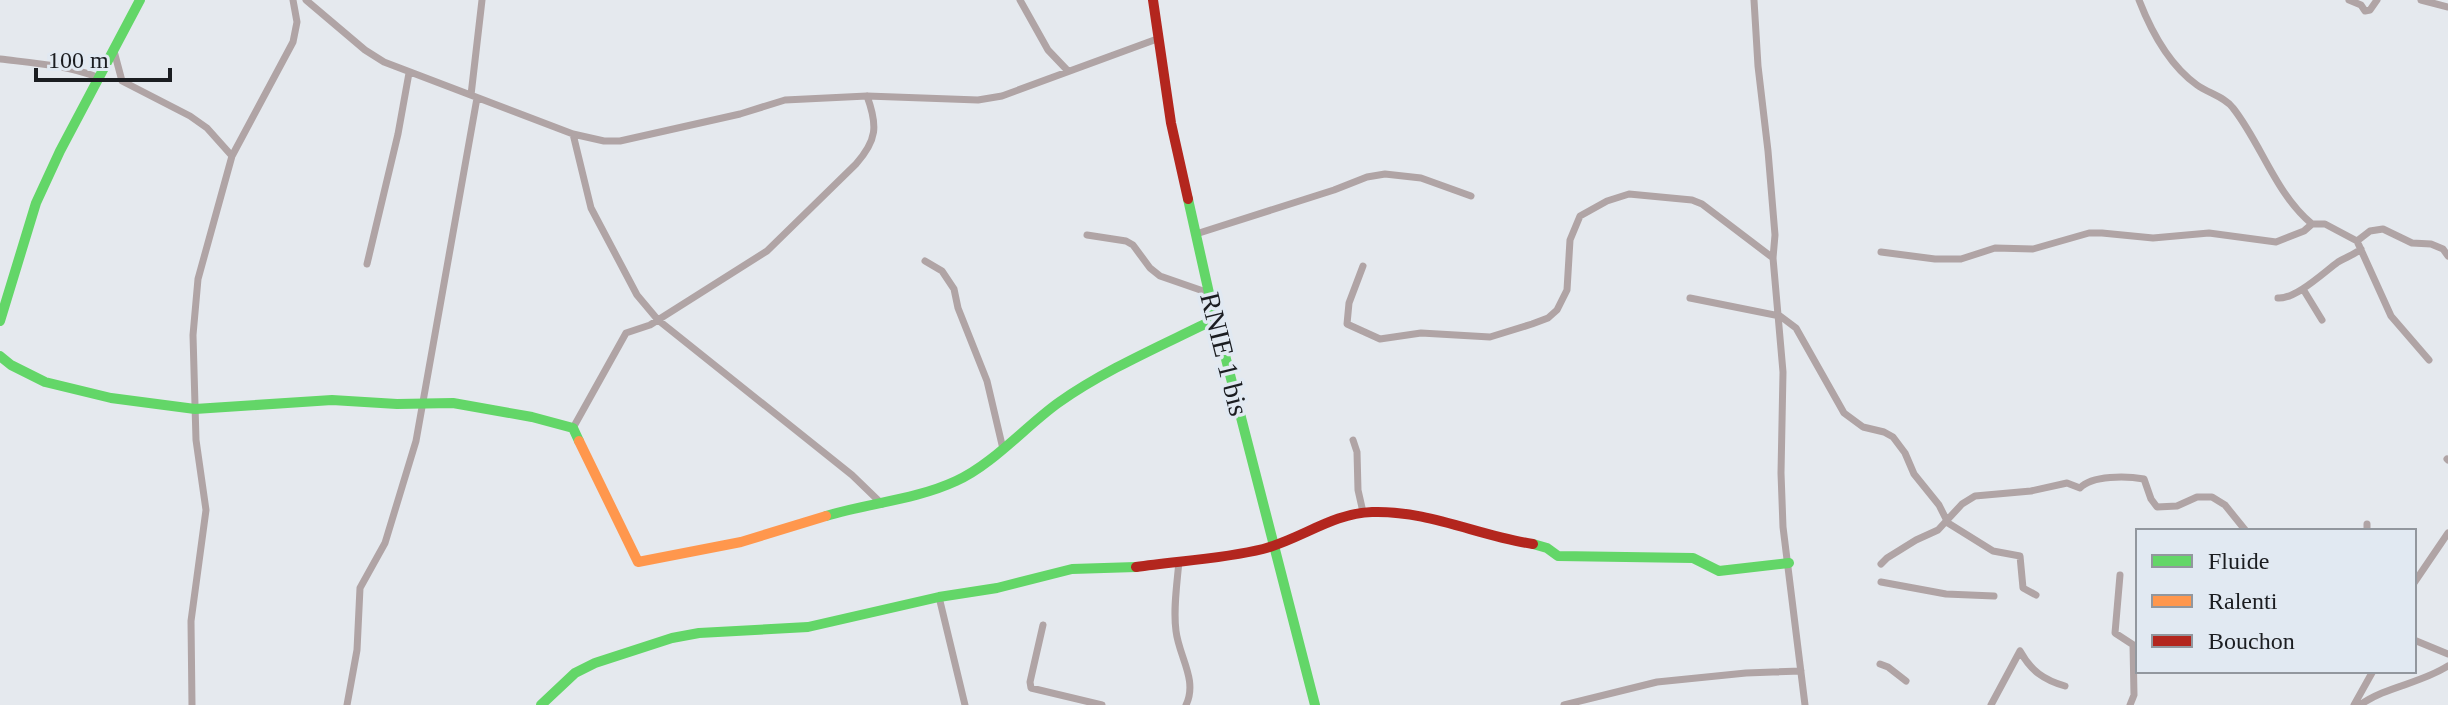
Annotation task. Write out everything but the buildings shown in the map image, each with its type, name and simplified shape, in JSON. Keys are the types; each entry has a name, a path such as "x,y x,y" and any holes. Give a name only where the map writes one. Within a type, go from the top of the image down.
{"street":[{"path":"0,321 35,207 97,77 140,0"},
{"path":"192,705 191,621 206,510 196,440 193,335 198,279 232,156 289,54 297,22 293,0"},
{"path":"306,0 365,50 409,73 573,134 604,141 620,141 740,114 785,100 867,96 978,100 1002,96 1157,39"},
{"path":"347,705 357,650 360,588 385,543 401,496 424,404 474,96 482,0"},
{"path":"1020,0 1048,50 1068,71"},
{"name":"RNIE 1 bis","path":"1153,0 1171,123 1209,293 1315,705"},
{"path":"1754,0 1770,165 1775,235 1773,258 1780,316 1783,527 1805,705"},
{"path":"2139,0 2163,50 2196,84 2232,105 2265,164 2300,214 2312,224 2325,224 2359,245 2391,316 2429,360"},
{"path":"2349,0 2361,5 2365,11 2370,10 2377,0"},
{"path":"2421,0 2448,7"},
{"path":"114,49 122,81 190,116 207,128 232,156"},
{"path":"0,59 67,67 97,77"},
{"path":"367,264 409,73"},
{"path":"573,428 626,333 658,320 767,251 856,164 868,150 874,134 875,116 867,96"},
{"path":"573,134 591,208 631,285 658,320 852,475 882,504"},
{"path":"1196,234 1367,177 1385,174 1421,178 1471,196"},
{"path":"1363,266 1349,303 1347,324 1380,339 1421,333 1475,338 1490,337 1532,324 1548,318 1557,310 1567,290 1570,240 1580,216 1607,201 1629,194 1692,200 1702,204 1773,258"},
{"path":"1881,252 1961,259 1995,248 2033,249 2089,233 2153,238 2192,237 2209,233 2276,242 2304,231 2312,224"},
{"path":"2278,298 2284,299 2303,289 2359,245 2370,231 2383,229 2412,243 2431,244 2443,249 2448,256"},
{"path":"1087,235 1126,241 1160,276 1209,293"},
{"path":"925,261 942,271 954,289 958,308 987,381 1003,449"},
{"path":"2303,289 2322,320"},
{"path":"1690,298 1780,316 1796,328 1844,413 1863,427 1893,437 1948,523 1993,551 2020,556 2023,588 2036,595"},
{"path":"0,356 45,382 111,398 195,409 332,400 453,403 532,417 573,428 638,562 741,542 957,481 1003,449 1058,403 1098,378 1215,319"},
{"path":"1353,440 1363,512"},
{"path":"1881,564 1948,523 1962,504 1975,496 2031,491 2067,483 2080,488 2085,482 2114,477 2144,479 2157,507 2177,506 2197,497 2212,497 2225,505 2244,529"},
{"path":"541,705 575,673 595,663 672,638 699,633 808,627 939,597 997,588 1072,569 1135,567 1273,547 1346,514 1363,512 1414,516 1515,542 1540,544 1549,547 1558,556 1693,558 1719,571 1789,563"},
{"path":"2418,569 2448,533"},
{"path":"1179,561 1175,630 1191,684 1186,705"},
{"path":"2120,575 2115,633 2136,646 2134,695 2130,705"},
{"path":"1881,582 1946,594 1994,596"},
{"path":"939,597 965,705"},
{"path":"1043,625 1031,688 1102,705"},
{"path":"2416,641 2448,654"},
{"path":"1991,705 2020,651 2034,672 2065,686"},
{"path":"1880,664 1906,681"},
{"path":"2357,705 2385,690 2417,682 2448,666"},
{"path":"1564,705 1657,682 1801,671"},
{"path":"2357,705 2372,673"},
{"path":"1597,705 1598,696"}],"traffic: fast":[{"path":"0,321 36,203 140,0"},
{"path":"1188,199 1209,293 1315,705"},
{"path":"826,516 924,493 956,481 983,465 1046,412 1095,379 1215,319"},
{"path":"0,356 45,382 111,398 195,409 332,400 453,403 532,417 573,428 579,441"},
{"path":"1533,544 1547,548 1558,556 1693,558 1719,571 1789,563"},
{"path":"541,705 575,673 595,663 672,638 699,633 808,627 939,597 997,588 1072,569 1136,567"}],"traffic: slow":[{"path":"579,441 638,562 741,542 826,516"}],"traffic: jam":[{"path":"1153,0 1171,123 1188,199"},
{"path":"1136,567 1263,549 1344,517 1372,512 1413,515 1533,544"}]}
